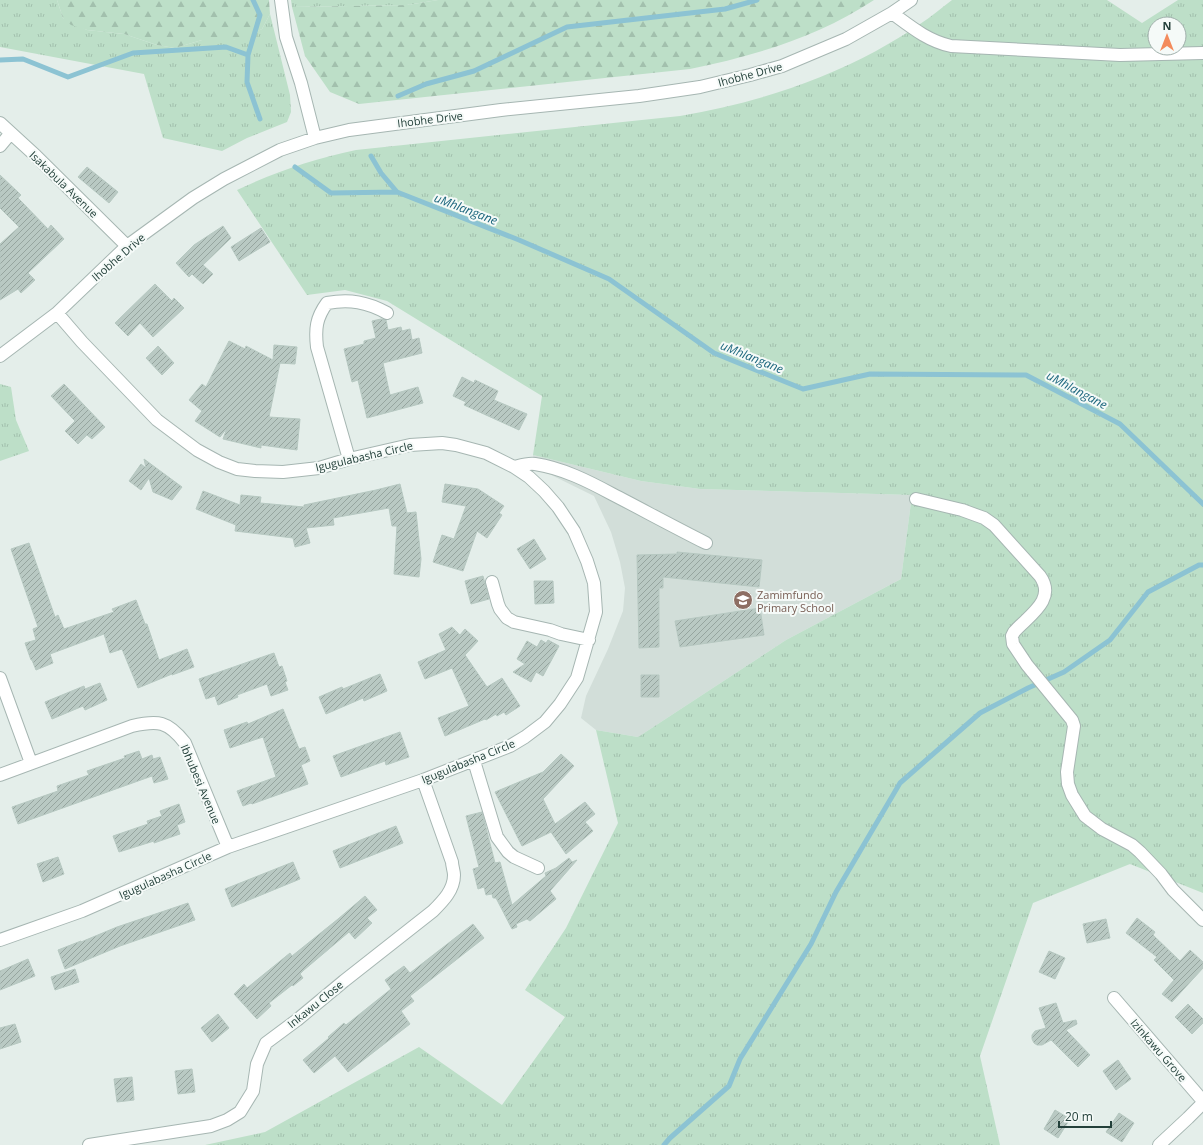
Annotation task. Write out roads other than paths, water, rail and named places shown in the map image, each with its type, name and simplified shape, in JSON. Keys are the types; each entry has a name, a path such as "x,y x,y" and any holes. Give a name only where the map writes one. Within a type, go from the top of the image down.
{"street":[{"path":"281,0 286,37 301,83 315,138"},
{"name":"Ihobhe Drive","path":"0,356 57,313 128,246 193,198 224,179 280,150 315,138 349,130 502,110 639,96 700,87 782,66 846,39 892,13 911,0"},
{"path":"892,13 927,38 940,44 951,46 1120,55 1203,53"},
{"name":"Isakabula Avenue","path":"0,123 128,246"},
{"path":"0,146 10,134"},
{"path":"349,459 317,347 316,332 320,313 327,303 340,301 365,303 388,313"},
{"name":"Igugulabasha Circle","path":"0,940 82,911 228,847 422,780 510,746 545,722 560,704 577,678 596,612 594,583 587,561 574,531 558,507 544,491 529,477 514,467 486,452 442,443 410,445 349,459 319,468 283,472 255,471 237,468 219,462 197,450 157,420 82,342 57,313"},
{"path":"514,467 525,464 537,464 570,474 598,486 706,543"},
{"path":"916,499 962,510 984,518 994,525 1044,581 1046,589 1043,602 1014,632 1012,636 1013,644 1027,665 1072,720 1074,726 1067,772 1068,784 1072,795 1085,816 1102,829 1132,845 1140,852 1161,874 1173,890 1203,920"},
{"path":"492,582 500,609 507,618 514,622 589,640"},
{"path":"0,678 30,764"},
{"name":"Ibhubesi Avenue","path":"0,775 132,726 150,722 168,726 176,731 185,742 228,847"},
{"path":"474,761 497,837 514,857 538,868"},
{"name":"Inkawu Close","path":"89,1145 211,1126 227,1120 240,1112 253,1091 257,1064 266,1043 433,911 444,900 451,888 454,876 452,862 422,780"},
{"name":"Izinkawu Grove","path":"1114,998 1203,1102"},
{"path":"1159,1145 1203,1102"}],"waterway":[{"name":"uMhlangane","path":"253,0 260,15 248,55 247,82 260,119"},
{"path":"398,96 426,84 474,71 567,27 725,9 757,0"},
{"path":"0,60 23,59 68,77 133,53 226,47 248,55"},
{"path":"371,156 381,173 397,192"},
{"name":"uMhlangane","path":"295,167 331,193 397,192 519,240 609,279 714,353 803,389 870,374 1026,375 1120,424 1203,504"},
{"path":"664,1145 729,1086 740,1059 811,944 836,892 900,783 980,713 1028,688 1064,672 1110,640 1148,592 1199,565 1203,565"}],"place":[{"name":"Zamimfundo Primary School","path":"743,600"}]}
